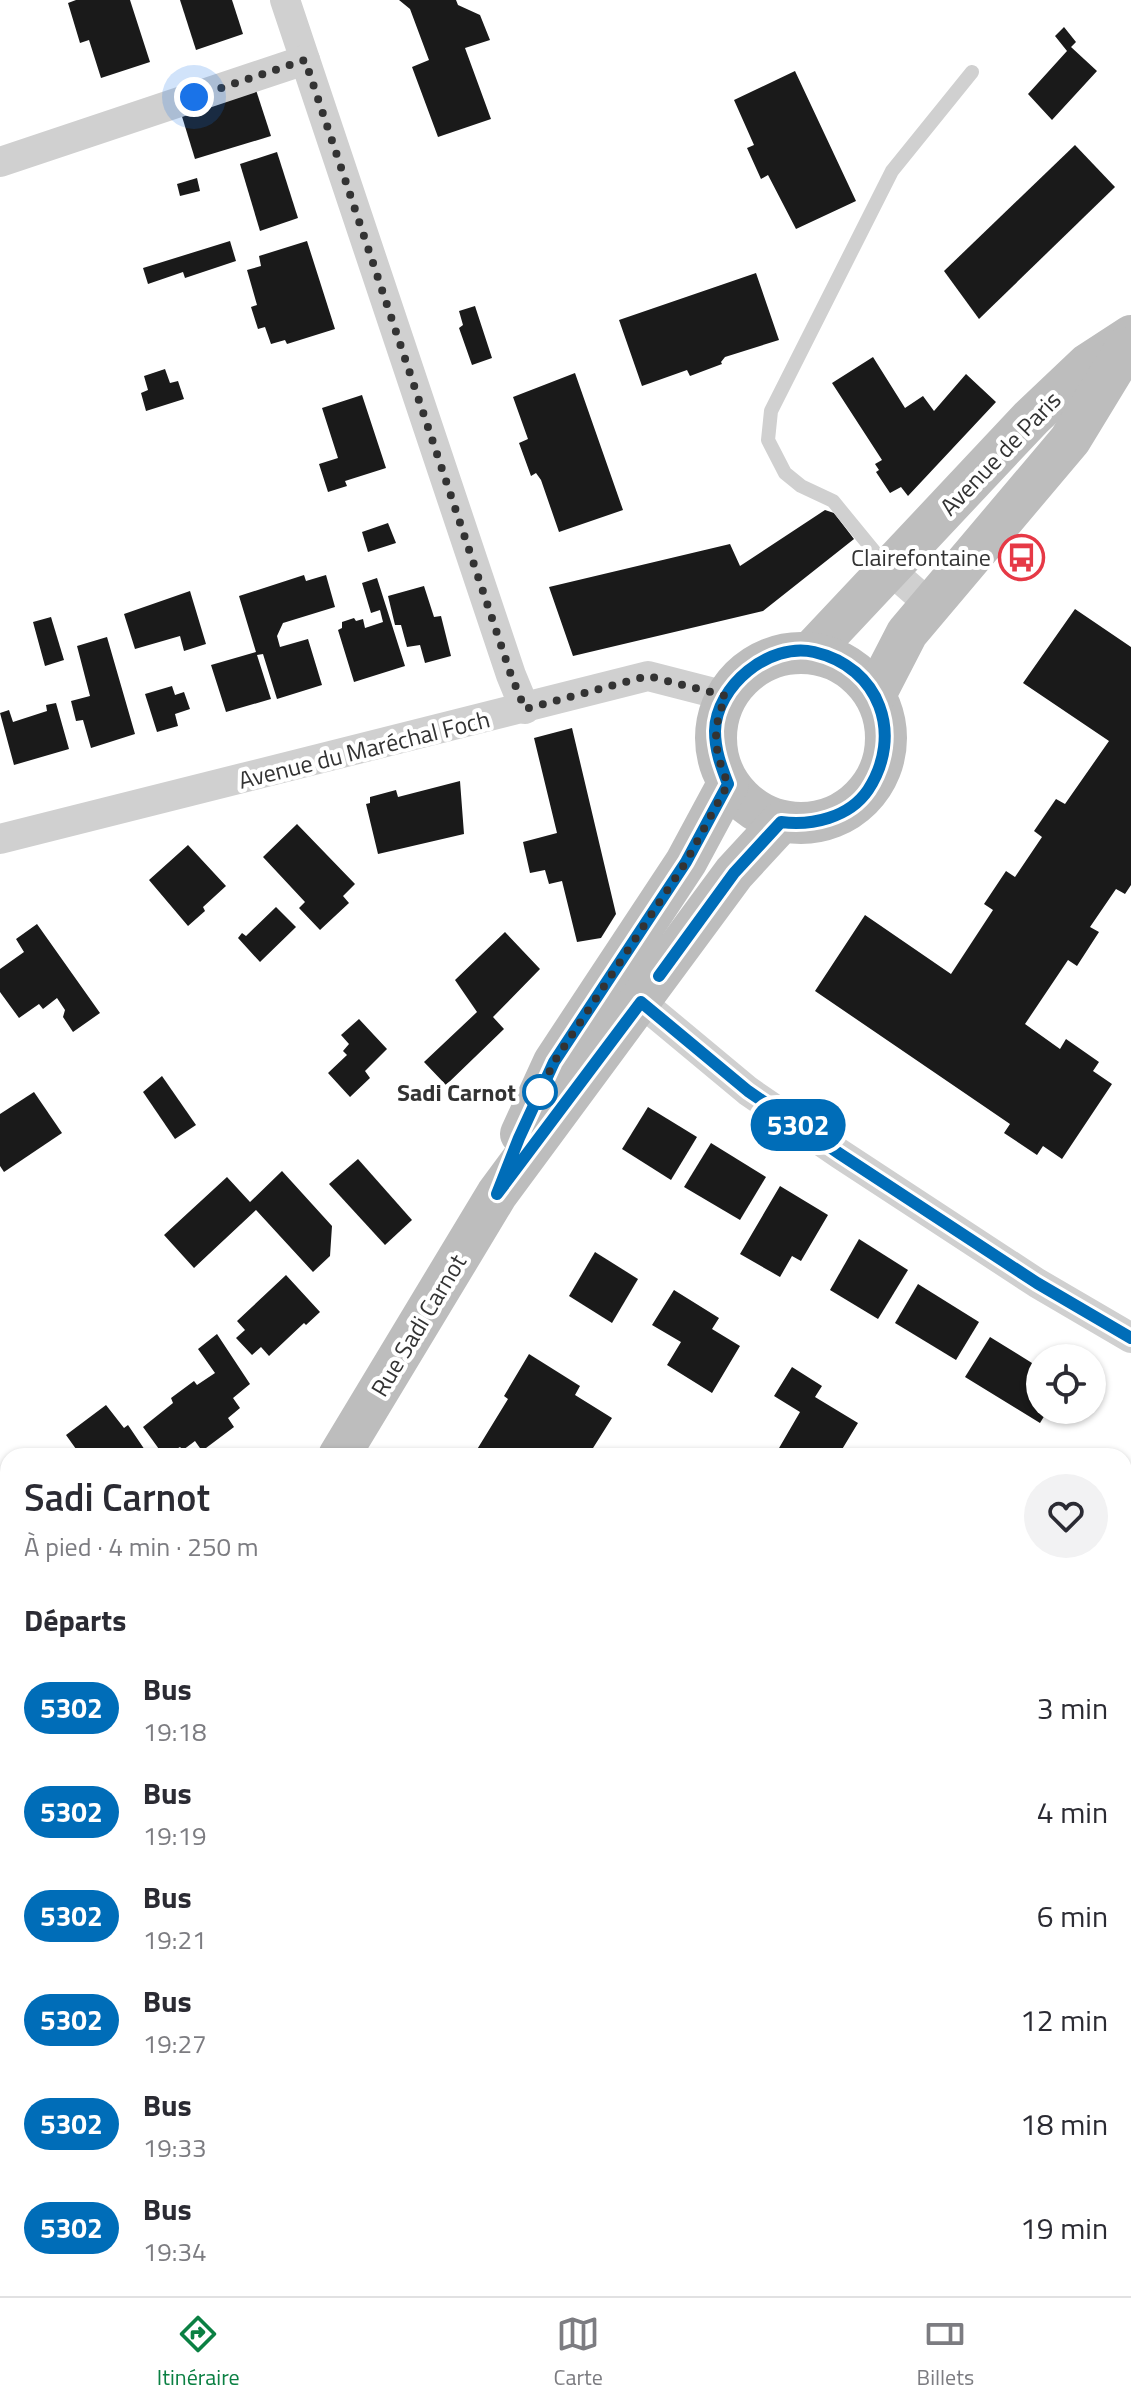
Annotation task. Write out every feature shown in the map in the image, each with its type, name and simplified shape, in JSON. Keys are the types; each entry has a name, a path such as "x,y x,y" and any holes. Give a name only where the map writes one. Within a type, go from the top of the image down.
{"main road":[{"name":"Avenue de Paris","path":"812,651 1031,418 1088,364 1131,338"},
{"name":"Avenue de Paris","path":"875,695 907,633 1070,440 1131,338"},
{"path":"812,651 841,663 860,677 875,695 884,720 886,746 879,772 865,794 844,812 819,821 800,824 781,822 746,803 728,784 717,758 715,729 726,696 739,678 762,661 812,651"},
{"name":"Rue Sadi Carnot","path":"497,1194 554,1062 686,862 728,784"},
{"name":"Rue Sadi Carnot","path":"344,1448 497,1194 734,873 781,822"}],"street":[{"path":"285,0 525,709"},
{"path":"0,162 305,60"},
{"path":"889,569 929,604"},
{"name":"Avenue du Maréchal Foch","path":"0,839 648,676 726,696"},
{"path":"686,862 632,978 632,986 641,1002 748,1091 1037,1283 1131,1338"}],"lane":[{"path":"889,569 833,501 801,486 785,473 768,440 771,411 892,171 972,72"}],"building":[{"path":"76,0 130,0 150,62 101,78 89,40 80,43 68,3"},
{"path":"180,0 232,0 243,34 196,50"},
{"path":"399,0 456,0 458,5 480,15 490,40 465,48 491,119 438,137 412,67 429,60 410,9"},
{"path":"1064,27 1076,42 1071,47 1097,71 1052,120 1028,94 1067,51 1055,36"},
{"path":"795,71 856,201 796,229 768,175 761,179 747,148 754,145 734,100"},
{"path":"256,90 271,136 195,159 180,110"},
{"path":"1075,145 1115,187 979,319 944,271"},
{"path":"277,152 298,218 260,231 240,164"},
{"path":"197,178 200,191 180,196 177,184"},
{"path":"230,241 236,261 185,278 183,272 148,284 143,268"},
{"path":"307,241 335,329 287,344 285,340 271,344 265,327 258,329 251,307 257,305 247,270 261,266 259,256"},
{"path":"756,273 779,340 725,357 722,364 690,376 687,370 642,386 619,320"},
{"path":"475,306 492,358 472,365 459,328 463,325 459,311"},
{"path":"873,357 905,408 923,396 934,411 966,374 996,402 908,496 901,487 890,493 876,472 879,470 875,464 882,460 832,383"},
{"path":"165,369 170,383 178,381 184,399 146,411 141,393 148,390 144,376"},
{"path":"575,373 623,510 559,532 541,480 536,473 531,476 519,443 528,439 513,397"},
{"path":"362,395 386,468 345,481 347,486 328,492 319,464 338,458 322,408"},
{"path":"825,510 834,513 854,539 763,611 573,656 549,587 730,544 740,566"},
{"path":"388,523 396,543 368,552 362,532"},
{"path":"304,575 306,581 326,575 335,607 283,623 277,636 280,647 308,639 322,685 277,699 263,654 257,655 271,699 226,712 211,665 256,652 239,596"},
{"path":"377,578 405,666 354,682 338,630 342,628 342,622 354,618 356,621 363,619 365,628 383,622 380,610 371,613 362,583"},
{"path":"424,586 434,617 441,616 451,656 425,663 420,645 407,647 401,625 395,625 388,596"},
{"path":"190,591 206,644 184,651 180,636 135,649 124,614"},
{"path":"1075,609 1131,647 1131,885 1125,894 1116,889 1090,927 1099,932 1077,966 1068,960 1025,1024 1060,1049 1066,1039 1099,1062 1093,1071 1112,1084 1062,1159 1043,1146 1037,1155 1004,1133 1010,1124 815,991 865,915 951,974 993,910 984,904 1006,871 1015,877 1042,837 1034,831 1056,799 1065,804 1109,741 1023,683"},
{"path":"51,617 64,660 45,666 33,622"},
{"path":"107,637 135,734 91,748 83,720 76,721 71,701 90,696 77,646"},
{"path":"172,686 175,695 184,692 190,709 175,714 178,726 157,732 145,694"},
{"path":"56,703 69,749 14,765 0,713 9,710 13,722 47,711 46,705"},
{"path":"572,728 616,914 601,938 577,942 562,881 549,884 545,870 530,873 523,842 557,833 534,738"},
{"path":"460,781 464,834 378,854 366,804 370,803 370,797 396,790 398,797"},
{"path":"297,824 355,884 343,896 349,903 320,930 299,908 305,902 263,857"},
{"path":"188,845 226,886 188,926 149,880"},
{"path":"276,907 296,927 260,962 238,938 242,933 246,936"},
{"path":"37,924 100,1013 73,1032 63,1017 65,1010 57,998 43,1009 39,1004 19,1018 0,992 0,969 24,952 16,939"},
{"path":"505,932 540,969 493,1017 504,1029 446,1085 424,1062 477,1012 455,980"},
{"path":"359,1019 387,1049 365,1071 370,1078 350,1097 328,1073 347,1055 343,1051 349,1044 341,1035"},
{"path":"162,1076 196,1125 175,1139 143,1092"},
{"path":"34,1092 62,1133 4,1172 0,1166 0,1114"},
{"path":"648,1107 697,1137 671,1180 622,1149"},
{"path":"711,1143 766,1177 740,1220 684,1187"},
{"path":"358,1159 412,1220 385,1245 329,1184"},
{"path":"282,1171 332,1226 330,1256 313,1272 256,1210 194,1268 164,1235 227,1177 250,1202"},
{"path":"780,1186 828,1215 801,1261 792,1256 780,1277 740,1254"},
{"path":"859,1239 908,1270 878,1319 830,1290"},
{"path":"595,1252 638,1279 612,1323 569,1296"},
{"path":"286,1275 320,1312 269,1356 261,1347 252,1355 236,1338 245,1330 237,1321"},
{"path":"918,1284 979,1322 956,1360 895,1323"},
{"path":"674,1290 719,1318 712,1329 740,1346 712,1393 667,1365 681,1342 652,1325"},
{"path":"217,1334 250,1384 233,1398 240,1408 228,1418 234,1427 206,1448 200,1448 195,1441 186,1448 158,1448 143,1427 173,1403 171,1398 194,1381 197,1385 215,1373 198,1349"},
{"path":"990,1337 1026,1359 1026,1414 965,1377"},
{"path":"529,1354 580,1386 575,1395 612,1418 593,1448 478,1448 508,1399 504,1396"},
{"path":"792,1367 822,1386 815,1397 858,1423 843,1448 779,1448 800,1412 774,1396"},
{"path":"106,1405 124,1428 128,1425 144,1448 75,1448 66,1435"}],"bus line":[{"name":"5302","path":"659,976 734,873 781,822 800,824 819,821 844,812 865,794 879,772 886,746 884,720 875,695 860,677 841,663 812,651 762,661 739,678 726,696 715,729 717,758 728,784 686,862 554,1062 497,1194 641,1002 748,1091 1037,1283 1131,1338"}],"place":[{"name":"Clairefontaine","path":"1022,557"},
{"name":"Sadi Carnot","path":"540,1092"}],"route":[{"path":"194,97 305,60 525,709 648,676 726,696 715,729 717,758 728,784 686,862 554,1062 540,1092"}]}
